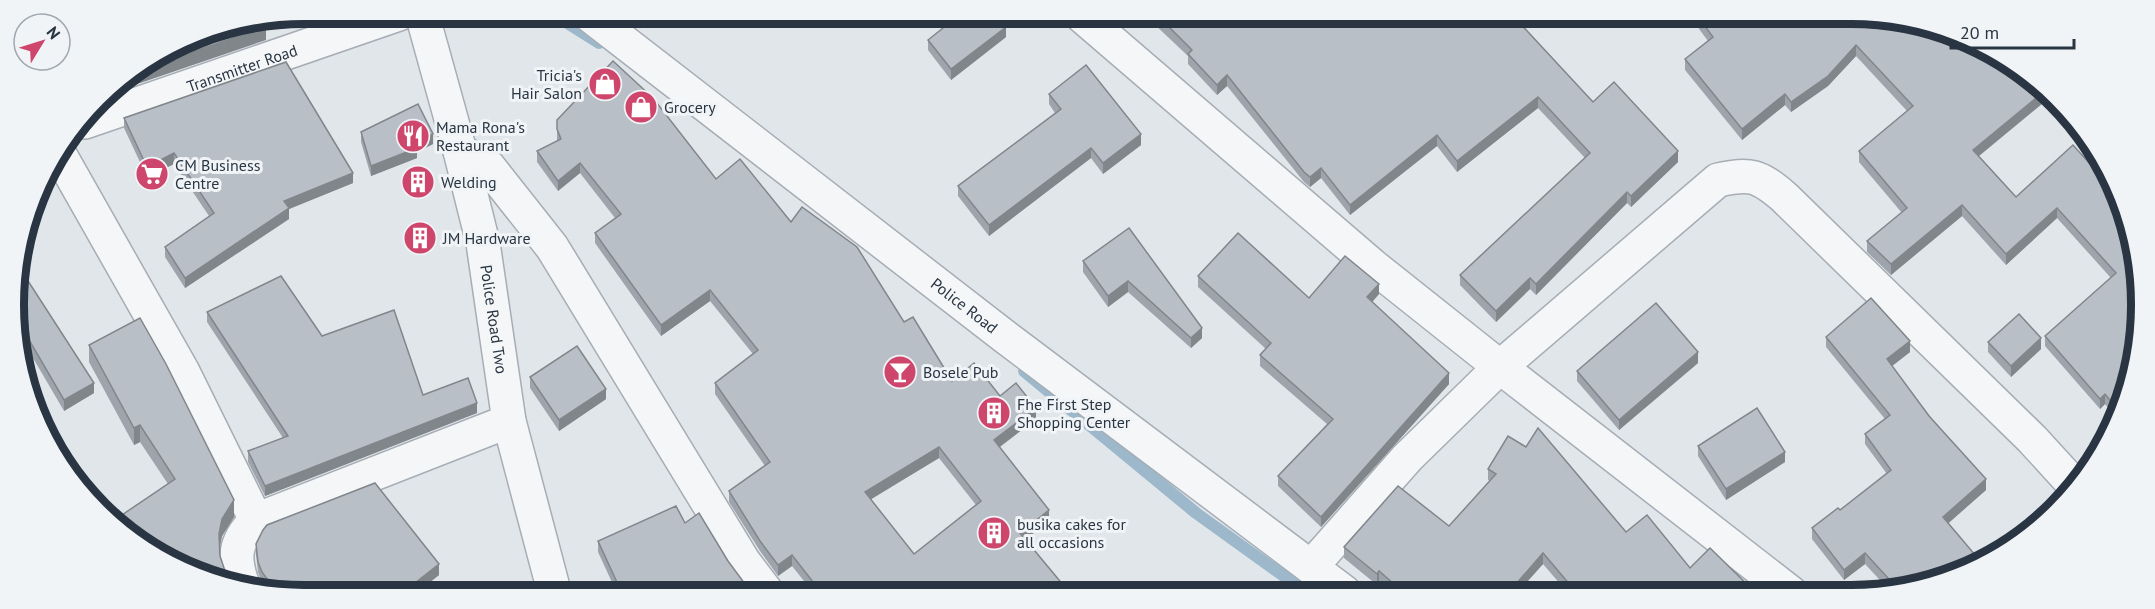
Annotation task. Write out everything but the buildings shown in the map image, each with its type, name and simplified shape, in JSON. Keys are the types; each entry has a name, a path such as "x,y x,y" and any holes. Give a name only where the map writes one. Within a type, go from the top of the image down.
{"street":[{"name":"Transmitter Road","path":"95,118 370,24"},
{"name":"Police Road Two","path":"425,24 483,243 509,421 553,585"},
{"name":"Police Road","path":"600,24 995,328 1335,585"},
{"path":"1091,24 1373,266 1500,368 1781,585"},
{"path":"460,151 488,166 552,248 744,562 761,585"},
{"path":"64,161 183,372 256,520"},
{"path":"1311,567 1407,458 1500,368 1718,180 1741,175 1763,180 1784,197 2032,439 2069,480"},
{"path":"240,577 237,570 237,549 244,532 256,520 509,421"}],"waterway":[{"path":"569,24 599,43"},
{"path":"1024,371 1196,513 1296,585"}],"place":[{"name":"Tricia's Hair Salon","path":"605,84"},
{"name":"Grocery","path":"641,107"},
{"name":"Mama Rona's Restaurant","path":"413,136"},
{"name":"CM Business Centre","path":"152,174"},
{"name":"Welding","path":"418,182"},
{"name":"JM Hardware","path":"420,238"},
{"name":"Bosele Pub","path":"900,372"},
{"name":"Fhe First Step Shopping Center","path":"994,413"},
{"name":"busika cakes for all occasions","path":"994,533"}]}
